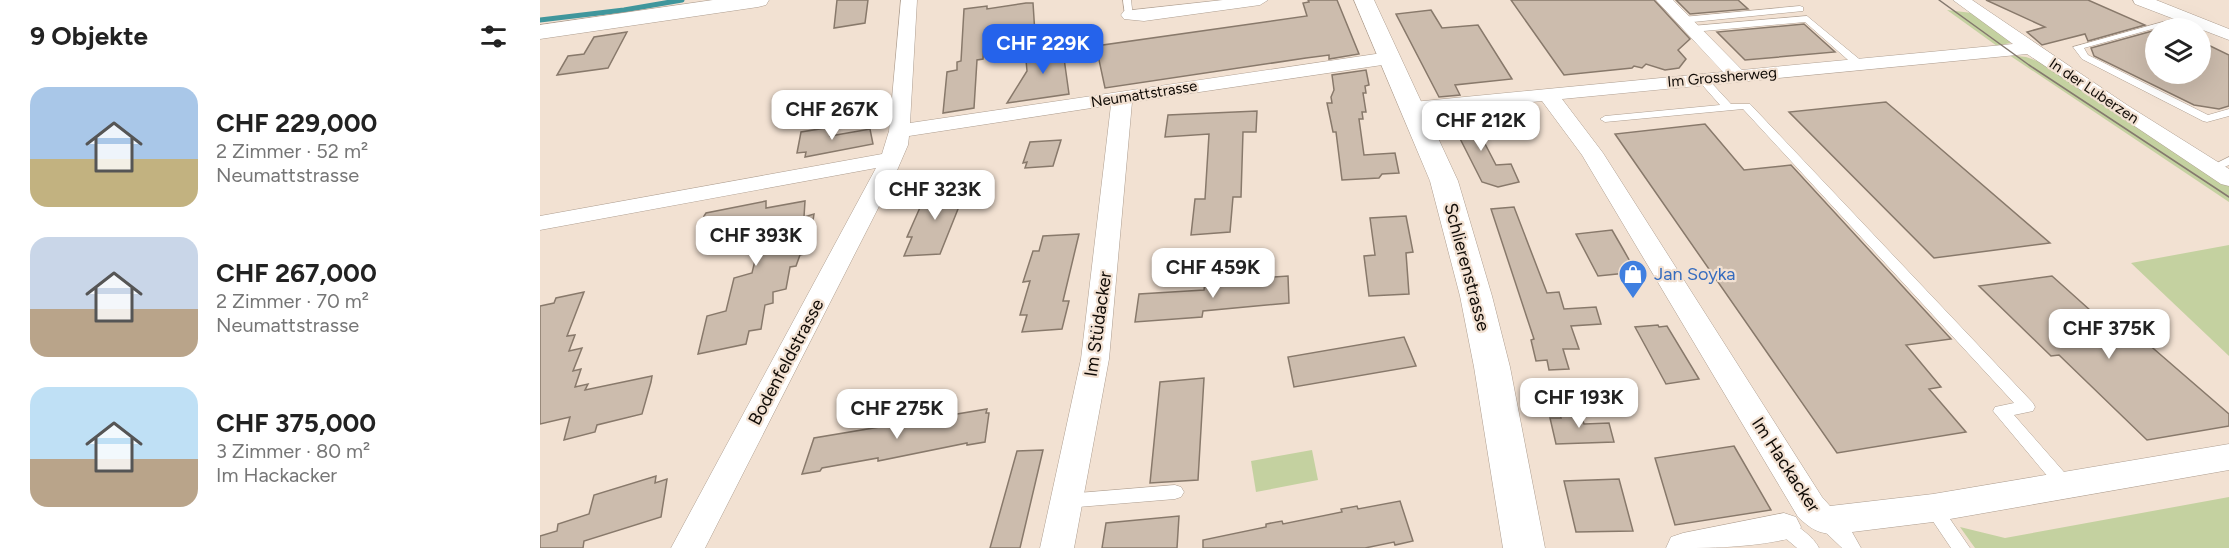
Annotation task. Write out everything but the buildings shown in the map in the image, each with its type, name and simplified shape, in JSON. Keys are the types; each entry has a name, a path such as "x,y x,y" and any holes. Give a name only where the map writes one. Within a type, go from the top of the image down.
{"main road":[{"path":"540,32 758,0"}],"street":[{"name":"Bodenfeldstrasse","path":"688,548 897,145 909,0"},
{"path":"1129,8 1144,16 1215,3 1260,0"},
{"name":"Schlierenstrasse","path":"1364,0 1444,182 1476,296 1492,367 1524,548"},
{"path":"1664,0 1737,76"},
{"name":"In der Luberzen","path":"1961,0 2030,48 2224,169"},
{"path":"2141,0 2187,18"},
{"path":"2211,28 2229,35"},
{"name":"Im Grossherweg","path":"1413,108 2030,48"},
{"name":"Neumattstrasse","path":"899,131 1389,58"},
{"name":"Im Hackacker","path":"1547,94 1592,153 1810,507 1823,520 1933,508 2229,456"},
{"name":"Im Stüdacker","path":"1057,548 1095,359 1122,98"},
{"path":"540,223 890,159"},
{"path":"1683,548 1784,527"}],"lane":[{"path":"1687,25 1800,9"},
{"path":"1687,25 1807,19 1860,65"},
{"path":"2145,29 2078,47 2085,57 2207,119 2229,112"},
{"path":"1702,79 1728,107"},
{"path":"1605,120 1746,106 2027,407 2001,411 2065,485"},
{"path":"1066,501 1175,492"},
{"path":"1933,508 1960,548"},
{"path":"1823,520 1846,538 1852,548"},
{"path":"1784,527 1810,548"}],"green space":[{"path":"1947,10 1972,13 2010,40 2010,43 1997,46"},
{"path":"2009,55 2040,62 2229,186 2229,202"},
{"path":"2229,245 2229,356 2131,263"},
{"path":"1312,450 1318,480 1256,492 1251,461"},
{"path":"2229,497 2229,548 1975,548 1960,527 2005,538"}],"waterway":[{"path":"540,20 624,10 682,0"}],"tram line":[{"path":"1939,0 2029,65 2229,197"}],"place":[{"name":"Jan Soyka","path":"1633,300"}]}
